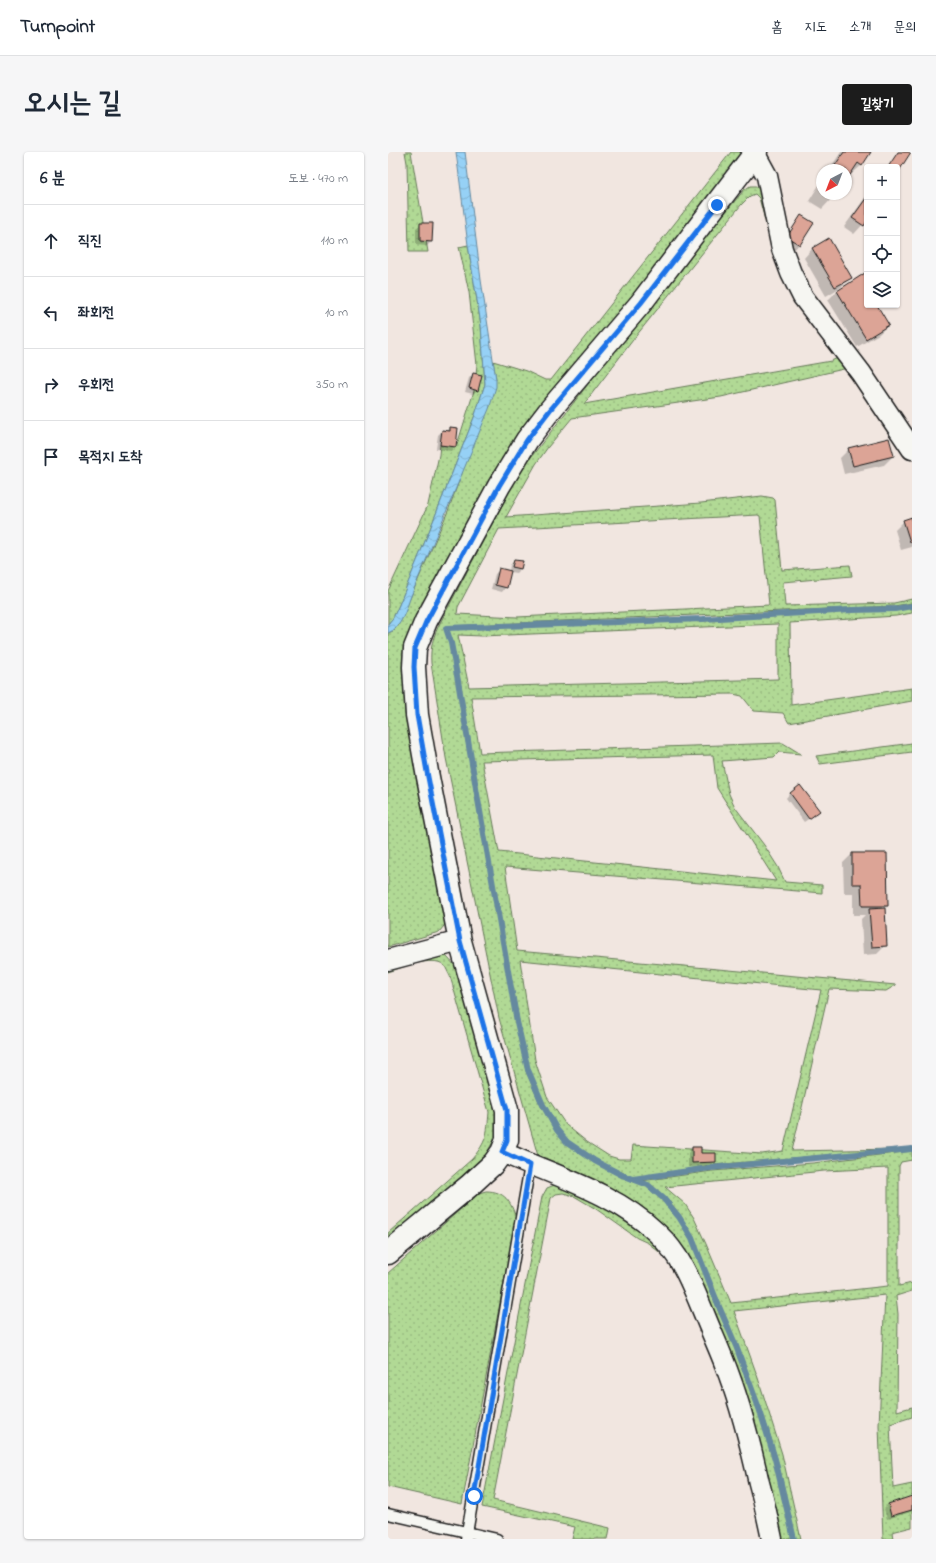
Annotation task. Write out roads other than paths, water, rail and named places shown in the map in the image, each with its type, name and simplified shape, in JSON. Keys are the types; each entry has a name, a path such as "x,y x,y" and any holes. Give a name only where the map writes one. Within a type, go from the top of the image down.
{"street":[{"path":"388,1253 469,1186 494,1163 502,1152 507,1140 507,1110 460,941 427,772 417,715 414,667 415,648 426,622 499,486 527,440 550,410 641,303 756,153 767,176 782,248 791,273 803,297 861,373 912,449"},
{"path":"388,960 460,941"},
{"path":"502,1152 530,1165 572,1180 620,1206 656,1232 672,1247 684,1268 730,1375 751,1447 772,1539"}],"lane":[{"path":"467,1536 530,1165"},
{"path":"388,1514 467,1536 497,1539"}],"water":[{"path":"456,152 465,152 496,387 489,409 403,618 393,631 388,633 388,624 393,618 399,605 430,529 475,415 485,384 481,325 468,245"}],"waterway":[{"path":"794,1539 775,1459 760,1411 736,1346 692,1238 679,1217 663,1198 648,1185 622,1175 595,1161 567,1142 557,1130 543,1105 528,1070 517,1022 451,643 446,628 703,619 852,610 895,609 912,606"},
{"path":"633,1179 710,1168 912,1149"}]}
